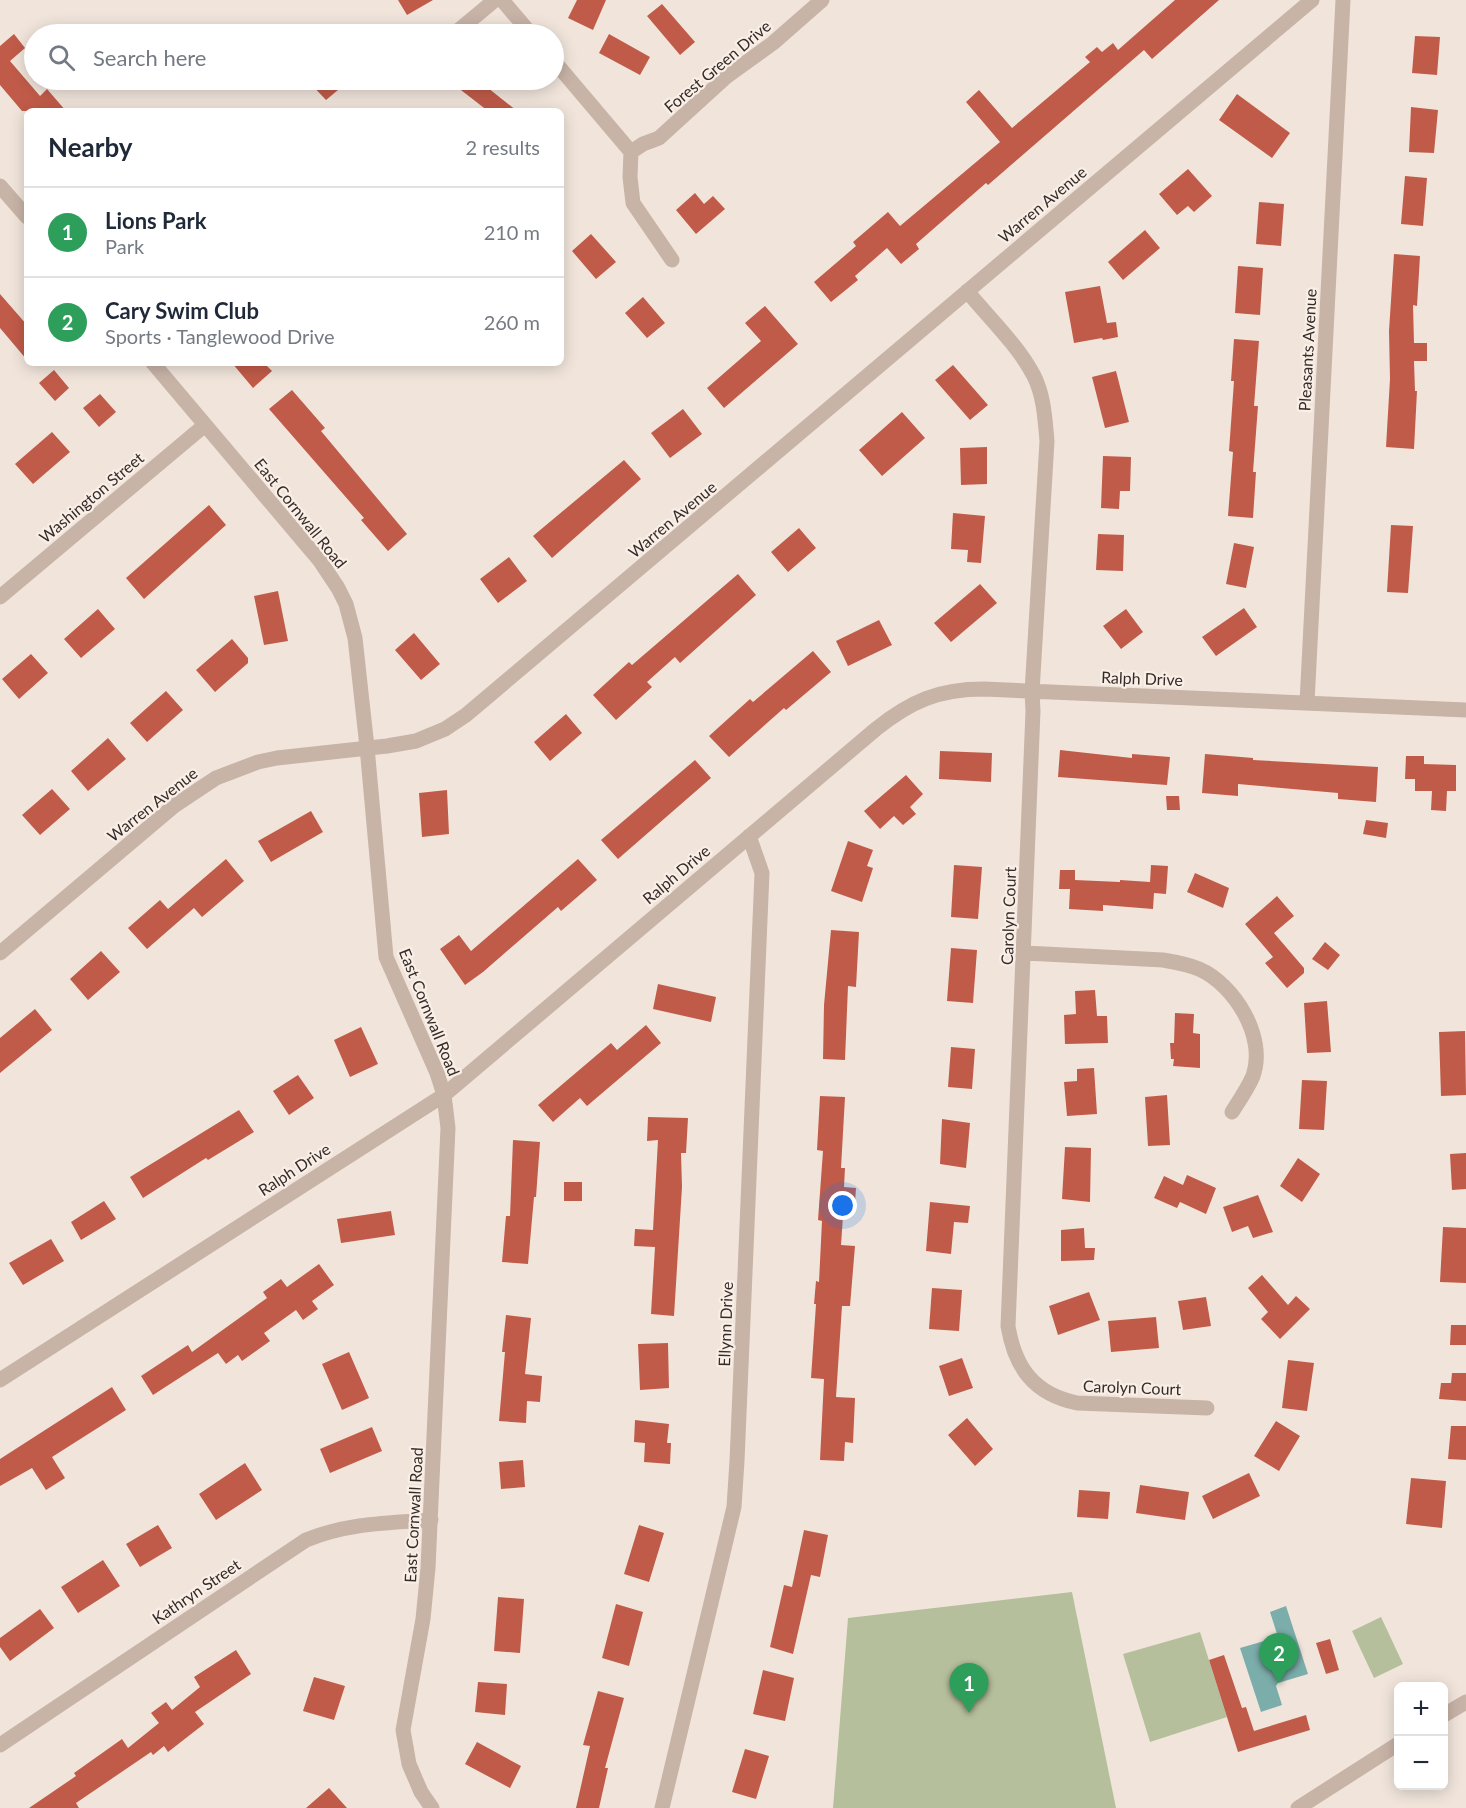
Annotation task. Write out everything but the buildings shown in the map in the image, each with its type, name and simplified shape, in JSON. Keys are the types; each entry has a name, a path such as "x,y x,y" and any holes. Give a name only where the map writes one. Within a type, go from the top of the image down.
{"street":[{"path":"466,24 495,0"},
{"path":"502,0 522,24"},
{"name":"Forest Green Drive","path":"631,152 659,138 726,77 773,43 822,0"},
{"name":"Warren Avenue","path":"0,953 174,806 216,778 277,758 387,746 431,736 466,714 1312,0"},
{"name":"Pleasants Avenue","path":"1307,703 1343,0"},
{"path":"564,73 631,152 630,177 633,203 672,260"},
{"path":"0,186 24,214"},
{"name":"Carolyn Court","path":"967,291 1022,357 1034,377 1045,415 1047,441 1032,692 1025,953 1008,1326 1016,1358 1036,1385 1065,1400 1077,1403 1207,1407"},
{"name":"East Cornwall Road","path":"156,366 320,561 346,604 355,638 368,747 386,957 437,1073 444,1095 448,1128 431,1520 423,1619 404,1730 409,1764 427,1806"},
{"name":"Washington Street","path":"0,597 205,425"},
{"name":"Ralph Drive","path":"0,1380 444,1095 893,715 909,705 927,697 965,689 1466,710"},
{"name":"Ellynn Drive","path":"662,1808 734,1507 762,873 749,836"},
{"path":"1025,953 1163,960 1185,963 1216,979 1238,1001 1250,1026 1254,1042 1256,1062 1253,1076 1232,1112"},
{"name":"Kathryn Street","path":"0,1744 306,1540 353,1525 431,1520"},
{"path":"1448,1712 1466,1702"},
{"path":"1298,1808 1394,1747"}],"green space":[{"path":"1072,1592 1116,1808 833,1808 848,1618"},
{"path":"1381,1617 1403,1664 1374,1678 1352,1631"},
{"path":"1200,1632 1227,1717 1150,1742 1123,1654"}],"water":[{"path":"1286,1606 1308,1674 1278,1683 1276,1686 1282,1705 1261,1712 1240,1648 1278,1637 1270,1612"}],"place":[{"name":"Cary Swim Club","path":"1279,1683"},
{"name":"Lions Park","path":"969,1713"}]}
